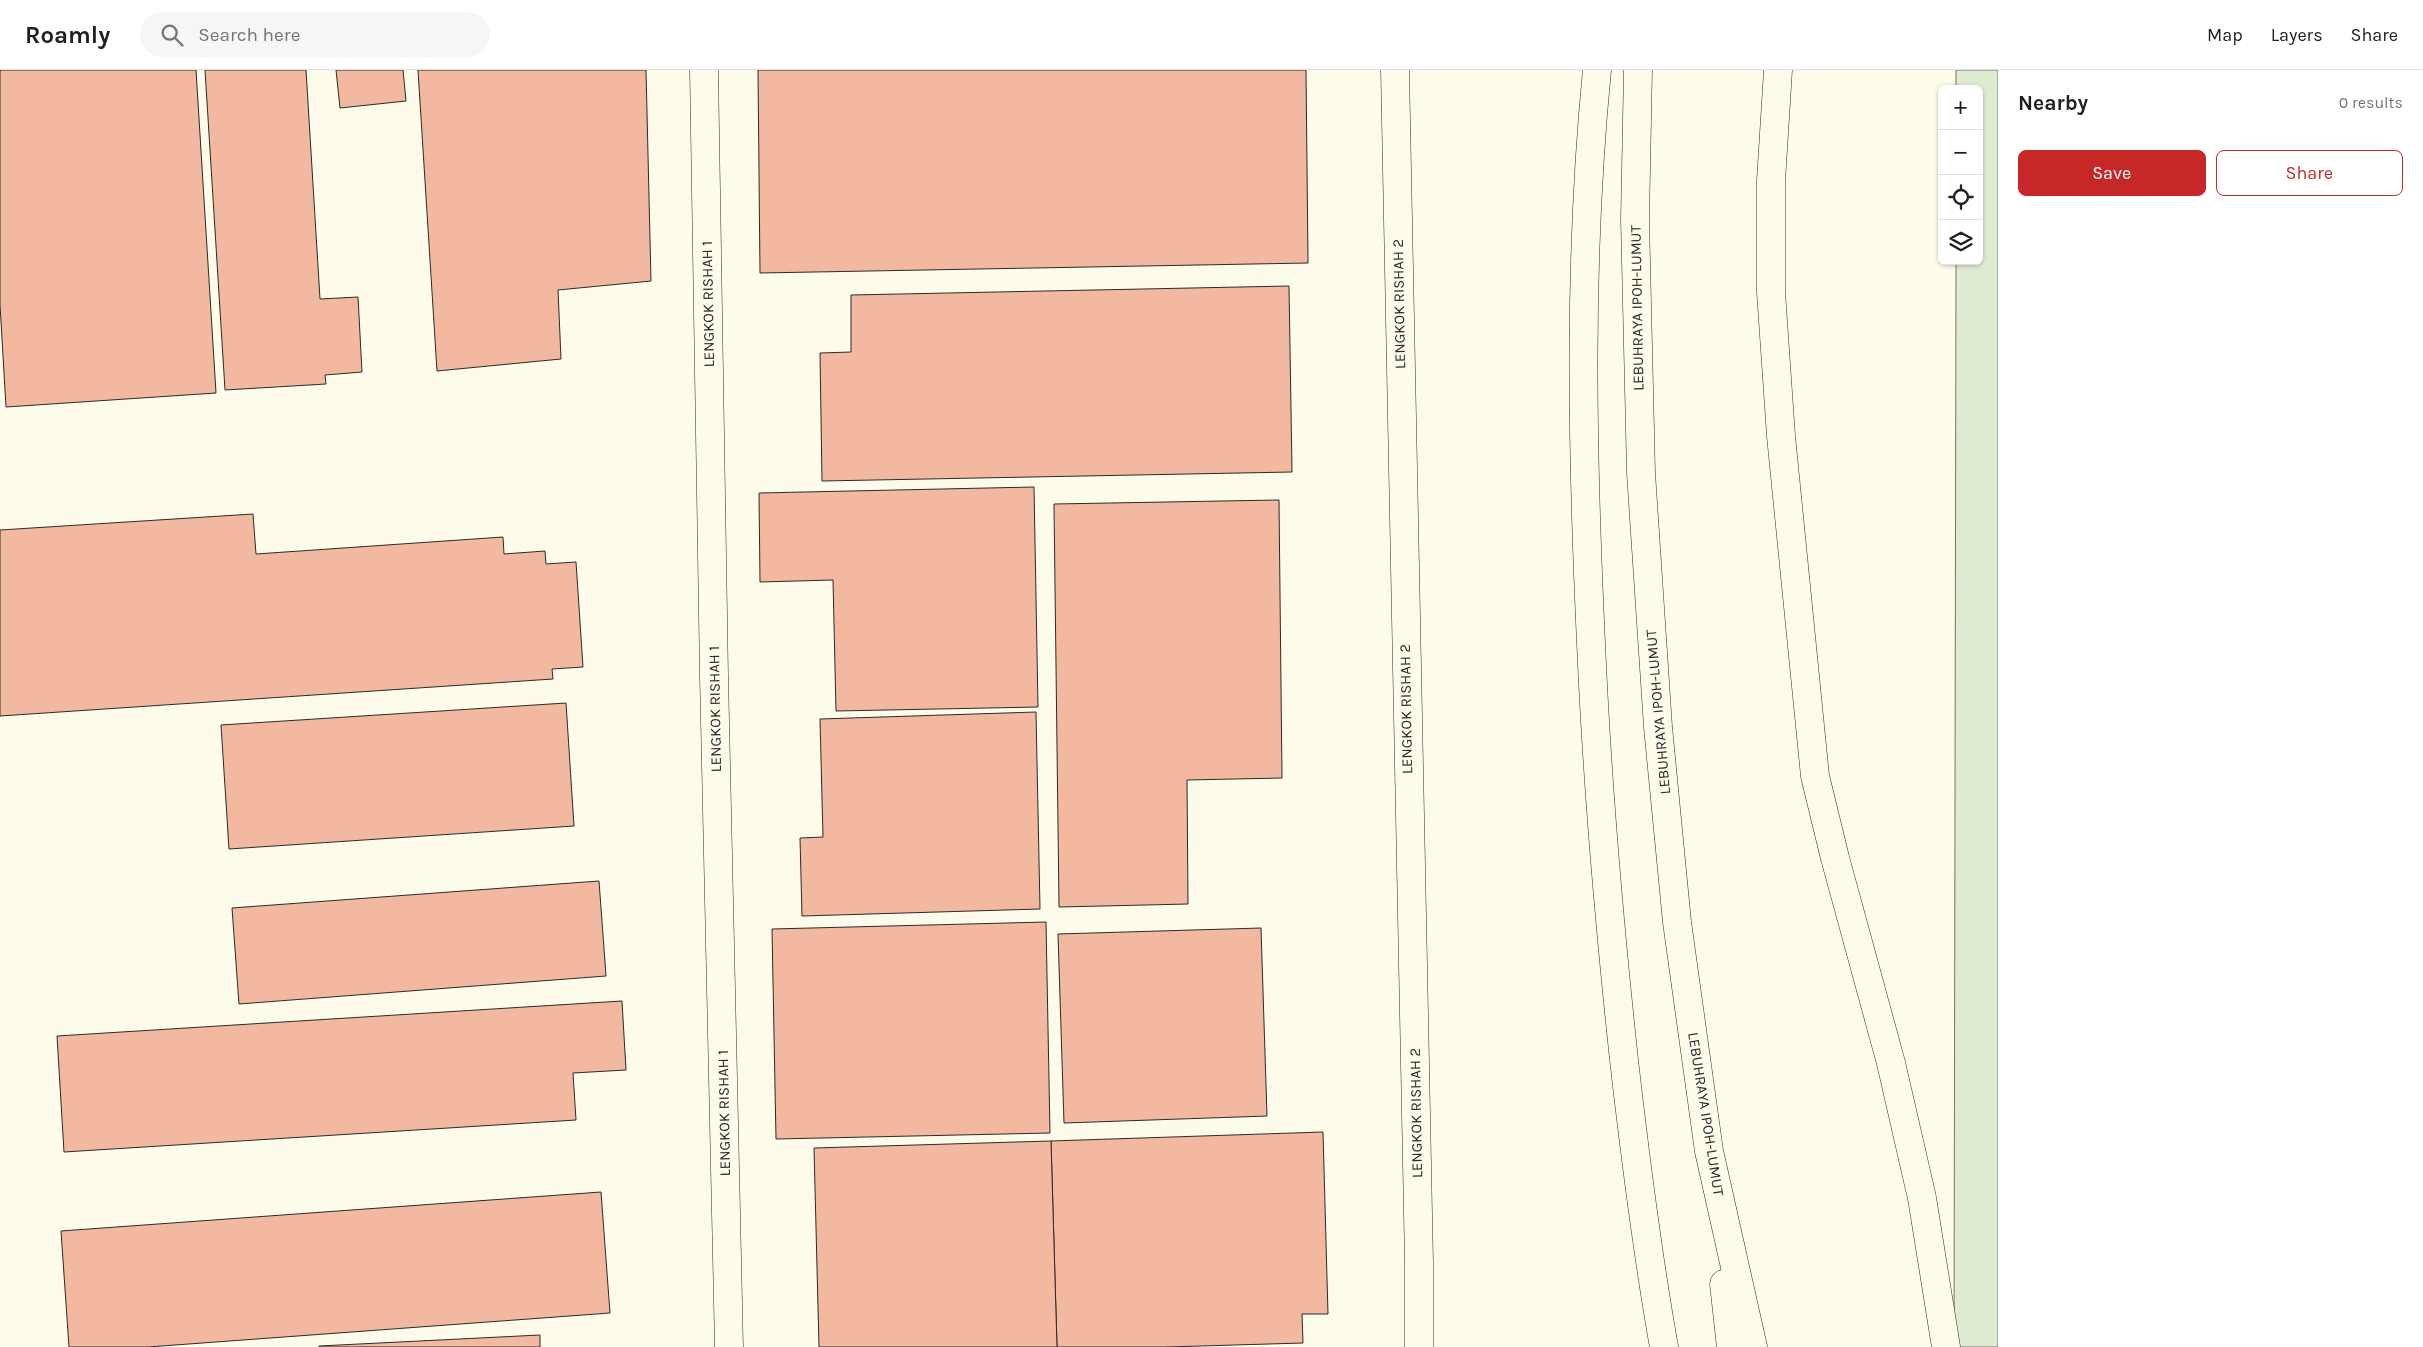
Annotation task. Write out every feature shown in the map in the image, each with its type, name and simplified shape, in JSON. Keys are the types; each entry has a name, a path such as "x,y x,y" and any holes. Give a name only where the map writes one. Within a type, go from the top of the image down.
{"main road":[{"name":"LENGKOK RISHAH 1","path":"704,70 714,676 729,1347"},
{"name":"LENGKOK RISHAH 2","path":"1395,70 1419,1263 1419,1347"},
{"path":"1598,70 1586,218 1583,474 1594,732 1617,996 1636,1159 1664,1347"},
{"name":"LEBUHRAYA IPOH-LUMUT","path":"1638,70 1635,219 1642,493 1658,727 1676,913 1709,1151 1753,1347"},
{"path":"1778,70 1771,181 1771,292 1782,446 1815,776 1835,858 1891,1063 1920,1189 1946,1347"},
{"path":"1709,1151 1731,1347"}],"green space":[{"path":"1956,70 1998,70 1998,1347 1954,1347 1956,265 1983,265 1983,85 1956,85"}],"building":[{"path":"0,70 196,70 216,393 6,407 0,305"},
{"path":"205,70 306,70 320,299 358,297 362,372 325,375 326,384 225,390"},
{"path":"336,70 403,70 406,101 340,108"},
{"path":"418,70 646,70 651,281 558,290 561,359 437,371"},
{"path":"758,70 1306,70 1308,263 760,273"},
{"path":"1289,286 1292,472 822,481 820,353 851,352 851,295"},
{"path":"1034,487 1038,707 836,711 833,580 760,582 759,493"},
{"path":"1279,500 1282,778 1187,780 1188,904 1059,907 1054,504"},
{"path":"253,514 256,554 503,537 504,554 545,551 546,564 576,562 583,667 552,669 553,679 0,716 0,530"},
{"path":"566,703 574,826 229,849 221,725"},
{"path":"1036,712 1040,909 802,916 800,838 823,837 820,719"},
{"path":"599,881 606,976 239,1004 232,908"},
{"path":"1046,922 1050,1133 776,1139 772,929"},
{"path":"1261,928 1267,1116 1064,1123 1058,934"},
{"path":"622,1001 626,1070 573,1073 576,1120 64,1152 57,1036"},
{"path":"1323,1132 1328,1314 1302,1314 1303,1343 1166,1347 1057,1347 1051,1141"},
{"path":"1051,1141 1057,1347 819,1347 814,1148"},
{"path":"601,1192 610,1313 148,1347 69,1347 61,1231"},
{"path":"540,1335 540,1347 319,1347 319,1346"}]}
